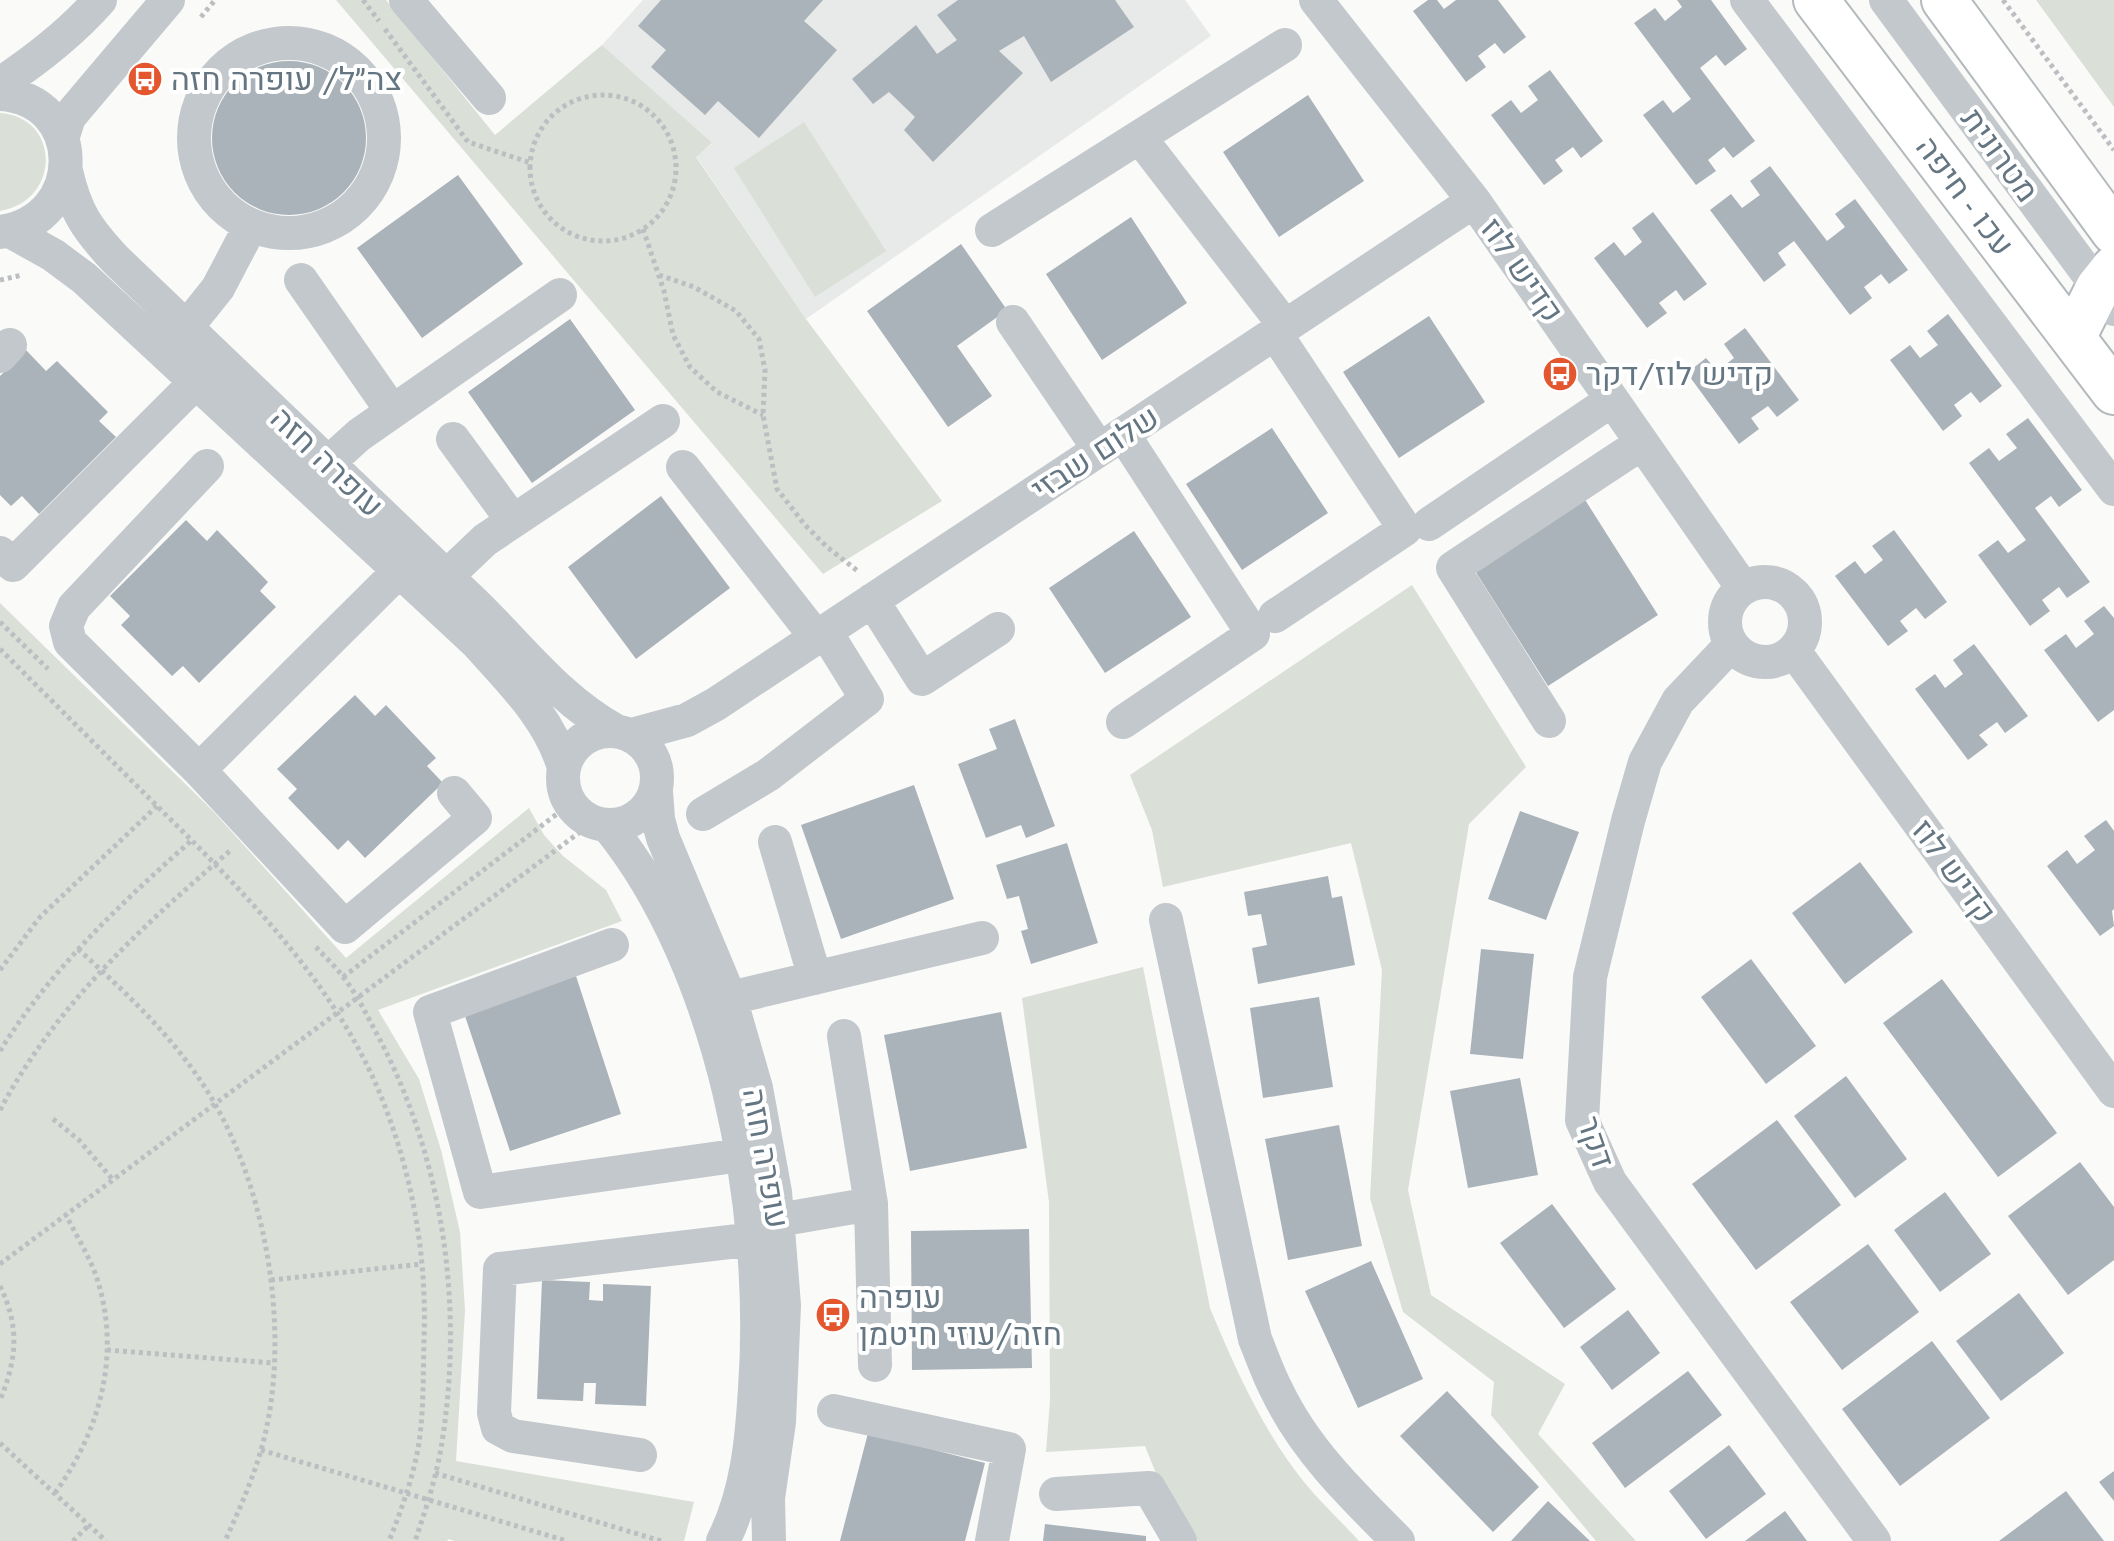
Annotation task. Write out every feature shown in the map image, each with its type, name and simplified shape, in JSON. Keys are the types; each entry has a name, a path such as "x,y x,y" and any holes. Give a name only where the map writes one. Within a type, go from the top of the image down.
{"highway":[{"name":"עכו - חיפה","path":"1816,0 2094,334 2114,392"},
{"path":"1944,0 2114,232"},
{"path":"2049,144 2114,190"},
{"path":"2094,334 2109,288"}],"street":[{"path":"0,84 80,22 100,0"},
{"path":"5,232 31,224 47,211 60,192 69,117 168,0"},
{"path":"406,0 489,98"},
{"name":"קדיש לוז","path":"1316,0 1474,201 1743,588"},
{"path":"1747,0 2114,489"},
{"name":"מטרונית","path":"1886,0 2109,288"},
{"path":"301,43 337,54 355,68 369,86 383,129 383,152 367,195 351,212 307,233 284,235 251,225 223,206 208,188 198,167 193,145 195,122 203,99 217,76 227,67 261,47 301,43"},
{"path":"992,230 1141,139 1285,45"},
{"path":"0,94 16,96 36,105 52,121 64,155"},
{"path":"1141,139 1280,329 1405,529 1275,616"},
{"name":"עופרה חזה","path":"64,155 73,202 98,241 497,624 563,694 588,716 624,733"},
{"name":"שלום שבזי","path":"624,733 687,720 716,704 1474,201"},
{"path":"186,328 224,277 251,225"},
{"name":"עופרה חזה","path":"5,232 59,259 84,278 476,642 530,704 554,741 564,768"},
{"path":"301,280 392,411"},
{"path":"328,463 392,411 560,295"},
{"path":"1013,322 1111,442 1253,634 1123,722"},
{"path":"0,553 13,565 196,382"},
{"path":"1429,524 1612,400"},
{"path":"446,577 485,540 663,421"},
{"path":"453,439 513,521"},
{"path":"1549,721 1453,568 1642,443"},
{"path":"207,466 74,607 66,626 70,642 199,770 345,927 475,818 454,793"},
{"path":"683,467 821,634 867,699 768,775 703,814"},
{"path":"199,770 399,571"},
{"path":"1768,582 1792,591 1805,614 1801,640 1794,651 1784,658 1761,663 1739,654 1731,645 1724,621 1733,597 1743,588 1768,582"},
{"path":"878,596 922,679 998,629"},
{"name":"דקר","path":"1731,645 1678,701 1645,762 1590,977 1582,1120 1610,1182 1874,1541"},
{"name":"קדיש לוז","path":"1794,651 2114,1091"},
{"name":"שלום שבזי","path":"657,784 669,758 716,704"},
{"path":"600,732 624,733 645,745 654,759 657,784 648,807 636,818 622,824 590,818 564,791 564,768 573,748 584,738 600,732"},
{"name":"עופרה חזה","path":"657,784 658,819 663,838 730,998 756,1088 766,1230 753,1417 742,1489 723,1541"},
{"name":"עופרה חזה","path":"590,818 648,882 665,912 696,984 723,1072 741,1155 766,1230 784,1305 779,1422 768,1498 769,1541"},
{"path":"775,842 815,978"},
{"path":"1166,920 1255,1339 1277,1393 1306,1440 1339,1482 1398,1541"},
{"path":"730,998 982,938"},
{"path":"612,945 430,1012 480,1192 741,1155"},
{"path":"844,1036 871,1204 875,1365"},
{"path":"640,1455 513,1436 498,1428 494,1413 500,1269 766,1230 871,1204"},
{"path":"834,1411 1009,1449 992,1541"},
{"path":"1056,1494 1149,1488 1180,1541"}],"path":[{"path":"201,17 215,0"},
{"path":"363,0 468,142 531,163"},
{"path":"2003,0 2114,150"},
{"path":"600,95 624,98 645,108 662,124 672,145 676,168 672,192 661,213 643,229 621,239 597,241 573,235 552,221 537,201 530,178 531,153 541,130 556,112 577,100 600,95"},
{"path":"643,229 659,275 673,335 690,367 717,392 763,415"},
{"path":"659,275 694,287 736,311 759,339 765,370 763,415 777,489 805,525 878,596"},
{"path":"0,622 55,677"},
{"path":"0,649 192,840 271,925 336,1014 386,1108 420,1234 425,1306 418,1448 389,1541"},
{"path":"0,970 40,917 157,806"},
{"path":"343,977 590,818"},
{"path":"0,1264 358,998 590,818"},
{"path":"220,839 241,862"},
{"path":"0,1051 54,975 192,840"},
{"path":"0,1110 17,1077 50,1029 101,970 139,930 231,850"},
{"path":"313,944 358,998 389,1058 411,1112 433,1183 445,1245 450,1303 450,1376 442,1444 429,1500 415,1541"},
{"path":"78,949 135,1001 200,1079 224,1123 247,1178 264,1233 271,1280 272,1391 261,1450 249,1487 225,1541"},
{"path":"53,1119 79,1140 113,1180"},
{"path":"55,1493 73,1469 93,1427 108,1369 106,1318 94,1271 66,1215"},
{"path":"271,1280 422,1264"},
{"path":"0,1286 9,1304 14,1336 12,1371 0,1400"},
{"path":"107,1350 273,1363"},
{"path":"0,1443 106,1541"},
{"path":"261,1450 567,1541"},
{"path":"435,1473 661,1541"},
{"path":"73,1541 89,1525"}],"shaded area":[{"path":"336,0 386,0 495,135 602,45 712,143 696,157 806,319 942,501 823,574"},
{"path":"643,0 1185,0 1211,36 806,319 696,156 712,144 602,45"},
{"path":"2036,0 2114,0 2114,107"},
{"path":"0,113 20,118 34,129 43,143 46,160 43,177 34,192 20,204 0,211"},
{"path":"804,122 886,251 815,297 734,168"},
{"path":"1412,585 1526,767 1469,824 1408,1190 1431,1295 1565,1384 1538,1434 1636,1541 1596,1541 1491,1415 1494,1382 1403,1312 1370,1198 1382,970 1351,843 1163,887 1152,830 1130,775"},
{"path":"0,603 213,811 346,958 529,808 544,835 563,856 606,890 622,921 378,1010 419,1079 441,1150 460,1232 465,1310 456,1461 694,1502 684,1541 0,1541"},
{"path":"1143,967 1210,1308 1240,1375 1276,1443 1311,1490 1359,1541 1198,1541 1163,1491 1145,1446 1046,1452 1050,1401 1049,1202 1022,998"}],"building":[{"path":"661,0 823,0 804,21 837,50 759,138 718,101 705,115 651,67 666,50 638,26"},
{"path":"958,0 1115,0 1134,27 1051,82 1024,36 999,51 1023,73 933,162 904,130 915,117 889,92 873,104 852,79 916,25 937,54 957,40 937,15"},
{"path":"1428,0 1437,0 1444,9 1456,0 1498,0 1526,37 1504,54 1495,43 1478,56 1486,67 1466,82 1413,11"},
{"path":"1677,0 1711,0 1747,49 1725,66 1716,55 1700,68 1755,141 1733,158 1724,147 1708,160 1716,171 1696,185 1643,115 1663,100 1673,113 1691,99 1634,23 1655,8 1665,21 1682,7"},
{"path":"289,61 318,67 343,84 360,109 366,138 360,167 343,192 318,209 289,215 260,209 235,192 218,167 212,138 218,109 235,84 260,67"},
{"path":"1550,70 1603,141 1581,158 1573,147 1555,160 1563,171 1544,185 1491,115 1511,100 1521,113 1538,100 1528,86"},
{"path":"1308,95 1364,181 1279,237 1223,152"},
{"path":"1770,166 1827,241 1845,227 1835,214 1855,199 1908,270 1889,284 1881,274 1864,287 1872,298 1850,315 1794,241 1778,253 1786,265 1764,282 1710,210 1731,194 1742,208 1760,195 1750,181"},
{"path":"458,175 523,264 422,338 357,248"},
{"path":"1653,212 1707,284 1684,301 1676,290 1659,303 1667,313 1647,328 1594,258 1614,242 1625,256 1642,242 1632,228"},
{"path":"1131,217 1187,303 1102,360 1046,274"},
{"path":"961,244 1007,310 957,346 992,396 948,427 867,311"},
{"path":"1948,314 2002,386 1980,403 1971,392 1954,405 1962,416 1943,431 1890,360 1910,345 1920,358 1938,345 1927,331"},
{"path":"1429,316 1485,402 1399,458 1343,372"},
{"path":"570,319 635,410 532,483 468,392"},
{"path":"1745,328 1799,400 1777,417 1768,406 1751,418 1759,429 1739,444 1687,373 1706,358 1717,371 1734,358 1724,344"},
{"path":"26,350 46,371 57,361 108,412 99,421 116,437 39,514 22,496 11,506 0,495 0,376"},
{"path":"2028,418 2082,490 2059,507 2051,496 2035,508 2090,582 2067,598 2059,587 2042,600 2050,611 2030,626 1978,555 1998,540 2008,553 2026,540 1969,463 1989,448 1999,461 2017,448 2006,434"},
{"path":"1272,428 1328,513 1242,570 1186,484"},
{"path":"1582,495 1658,615 1548,686 1472,566"},
{"path":"661,496 730,588 636,659 568,567"},
{"path":"186,520 207,541 217,530 268,582 260,591 276,607 199,683 183,666 172,676 121,625 130,616 110,596"},
{"path":"1894,530 1947,602 1925,619 1916,608 1900,621 1908,631 1888,646 1835,576 1855,561 1865,574 1883,560 1872,546"},
{"path":"1134,531 1191,617 1105,673 1049,588"},
{"path":"2104,606 2114,618 2114,710 2098,722 2044,650 2066,634 2076,648 2094,634 2084,621"},
{"path":"1974,644 2028,716 2005,733 1997,722 1979,735 1988,745 1968,760 1915,689 1935,674 1945,688 1963,674 1953,660"},
{"path":"355,695 375,716 386,705 436,758 427,766 443,783 365,858 348,840 338,850 288,798 297,789 277,769"},
{"path":"1015,719 1055,826 1026,838 1021,825 986,838 958,764 997,749 989,729"},
{"path":"914,785 954,899 841,939 801,825"},
{"path":"1520,811 1579,832 1546,920 1488,899"},
{"path":"2106,820 2114,831 2114,926 2100,936 2047,866 2067,850 2077,864 2095,850 2084,836"},
{"path":"1067,843 1098,943 1031,964 1021,931 1028,929 1019,896 1007,899 996,865"},
{"path":"1860,862 1913,932 1845,984 1792,913"},
{"path":"1328,876 1332,898 1342,896 1355,965 1258,984 1252,948 1267,945 1261,914 1248,916 1244,892"},
{"path":"1481,949 1534,954 1523,1059 1470,1054"},
{"path":"1751,959 1816,1046 1766,1084 1701,997"},
{"path":"576,976 621,1114 510,1151 464,1013"},
{"path":"1942,979 2057,1133 1998,1177 1883,1023"},
{"path":"1319,997 1333,1087 1263,1098 1250,1008"},
{"path":"1001,1012 1027,1148 910,1171 884,1035"},
{"path":"1846,1076 1907,1159 1855,1198 1794,1116"},
{"path":"1520,1078 1538,1175 1468,1188 1450,1091"},
{"path":"1777,1120 1841,1205 1756,1270 1692,1184"},
{"path":"1339,1125 1362,1246 1288,1260 1265,1139"},
{"path":"2080,1162 2114,1207 2114,1260 2068,1295 2008,1216"},
{"path":"1945,1192 1991,1254 1940,1292 1894,1230"},
{"path":"1552,1204 1616,1289 1564,1328 1500,1243"},
{"path":"1029,1229 1032,1368 912,1370 911,1231"},
{"path":"1868,1244 1919,1312 1842,1370 1790,1302"},
{"path":"1371,1261 1423,1379 1358,1408 1305,1291"},
{"path":"542,1280 590,1282 589,1300 603,1301 603,1284 651,1286 646,1406 595,1404 596,1383 584,1383 583,1401 537,1399"},
{"path":"2019,1293 2064,1353 2001,1401 1956,1341"},
{"path":"1628,1310 1660,1353 1612,1390 1580,1347"},
{"path":"1932,1341 1990,1418 1900,1486 1842,1409"},
{"path":"1688,1371 1722,1415 1625,1488 1592,1443"},
{"path":"1447,1391 1539,1487 1493,1532 1400,1436"},
{"path":"868,1433 985,1463 965,1541 840,1541"},
{"path":"1729,1445 1766,1494 1706,1539 1669,1491"},
{"path":"2114,1471 2114,1501 2099,1482"},
{"path":"2066,1491 2104,1541 1999,1541"},
{"path":"1548,1501 1590,1541 1511,1541"},
{"path":"1785,1511 1807,1541 1745,1541"},
{"path":"1045,1524 1146,1536 1146,1541 1043,1541"}],"place":[{"name":"צה״ל/ עופרה חזה","path":"145,79"},
{"name":"קדיש לוז/דקר","path":"1560,374"},
{"name":"עופרה חזה/עוזי חיטמן","path":"833,1315"}]}
